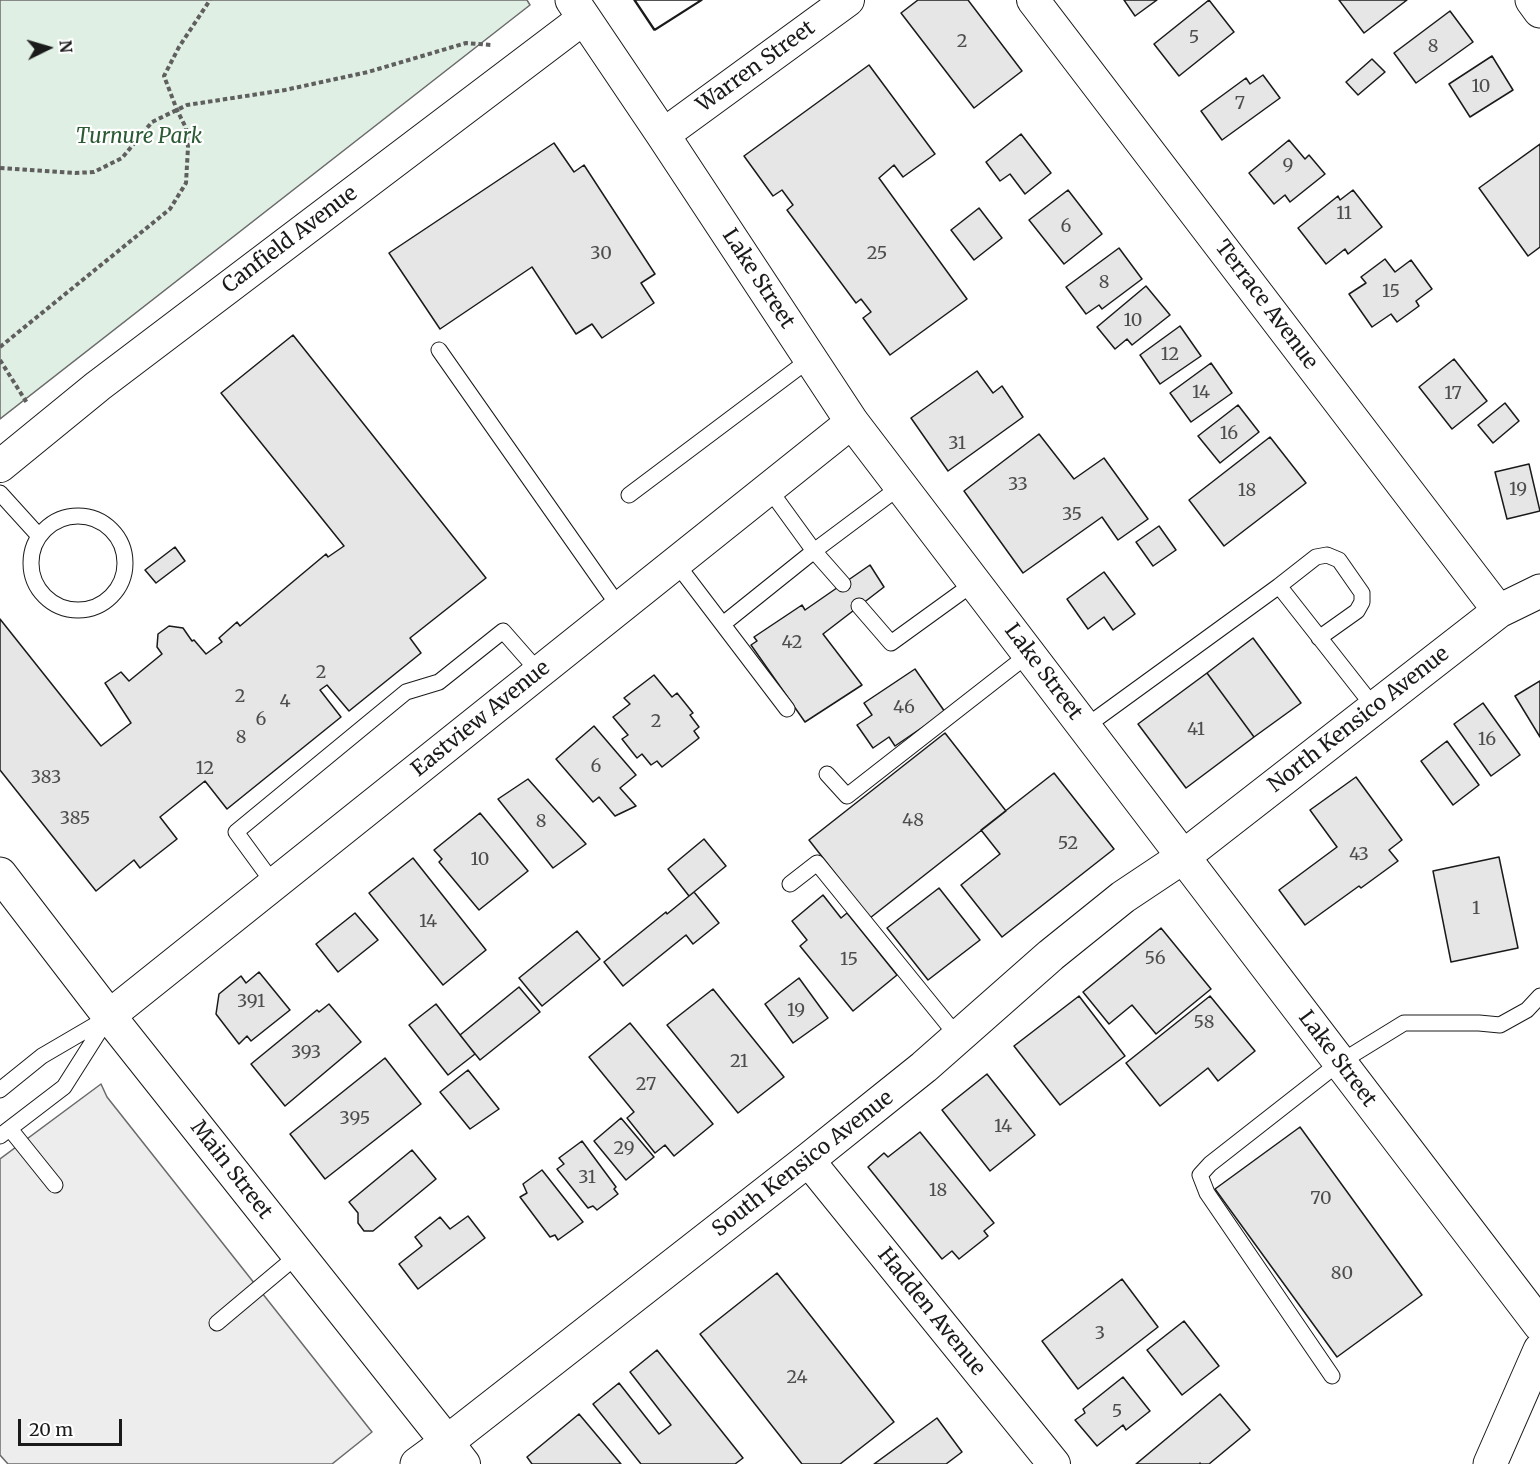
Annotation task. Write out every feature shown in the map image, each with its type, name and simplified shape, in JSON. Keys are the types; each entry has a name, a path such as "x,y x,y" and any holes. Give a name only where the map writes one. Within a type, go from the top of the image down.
{"main road":[{"path":"1532,0 1540,11"},
{"name":"Lake Street","path":"578,9 852,422 1540,1325"},
{"name":"North Kensico Avenue","path":"1183,857 1498,611 1540,591"},
{"name":"South Kensico Avenue","path":"417,1464 455,1453 924,1067 1051,955 1123,897 1183,857"},
{"name":"Main Street","path":"0,874 109,1016 455,1453"},
{"path":"1490,1464 1540,1350"}],"street":[{"name":"Warren Street","path":"663,135 848,0"},
{"name":"Terrace Avenue","path":"1033,0 1498,611"},
{"name":"Canfield Avenue","path":"0,466 117,371 526,61 578,9"},
{"name":"Eastview Avenue","path":"109,1016 852,422"},
{"name":"Hadden Avenue","path":"808,1161 1054,1464"}],"lane":[{"path":"440,351 620,608"},
{"path":"628,495 810,359"},
{"path":"723,624 814,551 901,486"},
{"path":"769,489 814,551 843,584"},
{"path":"0,493 39,536"},
{"path":"78,516 93,518 106,525 116,536 123,550 124,565 121,580 113,594 101,603 86,609 71,610 56,604 44,595 35,582 31,567 32,551 39,536 50,525 63,518 78,516"},
{"path":"1084,727 1316,557 1327,555 1339,560 1362,593 1362,602 1357,611 1319,638"},
{"path":"676,563 787,709"},
{"path":"859,606 891,643 974,583"},
{"path":"1279,586 1374,707"},
{"path":"273,884 236,832 406,692 439,682 503,631 539,672"},
{"path":"827,774 847,796 1029,654"},
{"path":"790,884 817,862 958,1037"},
{"path":"1332,1376 1207,1193 1200,1175 1210,1164 1339,1063 1404,1023 1500,1025 1527,1010 1540,996"},
{"name":"Eastview Avenue","path":"0,1090 42,1056 109,1016"},
{"name":"Eastview Avenue","path":"5,1133 64,1087 109,1016"},
{"path":"5,1133 56,1185"},
{"path":"217,1323 298,1255"}],"path":[{"path":"0,347 170,209 186,183 188,147 186,128 164,76 179,47 210,0"},
{"path":"0,168 75,173 94,172 122,158 152,122 188,105 285,90 368,72 466,43 517,48 526,61"},
{"path":"0,360 44,429"}],"green space":[{"name":"Turnure Park","path":"0,0 527,0 530,5 0,419"}],"shaded area":[{"path":"101,1084 107,1097 372,1432 332,1464 8,1464 0,1455 0,1159"}],"building":[{"path":"634,0 701,0 654,30"},
{"path":"635,0 702,0 655,30"},
{"path":"918,0 968,0 1022,71 974,108 901,13"},
{"path":"1124,0 1157,0 1135,16"},
{"path":"1209,0 1234,32 1179,76 1154,44"},
{"path":"1339,0 1407,0 1364,33"},
{"path":"1450,11 1473,42 1416,83 1394,53"},
{"path":"1492,56 1513,90 1470,117 1449,84"},
{"path":"1372,59 1385,72 1358,95 1346,82"},
{"path":"869,65 935,154 903,177 894,165 879,178 967,299 890,355 863,318 871,312 861,299 856,303 787,210 793,205 782,190 773,196 744,156"},
{"path":"1263,75 1280,98 1222,140 1201,111 1246,78 1250,84"},
{"path":"1021,134 1051,173 1025,194 1010,174 1000,181 986,162"},
{"path":"1289,140 1305,159 1309,155 1325,174 1290,202 1285,195 1274,204 1249,173"},
{"path":"554,143 574,172 584,165 655,274 641,283 654,303 602,338 592,324 576,334 532,267 440,329 389,253"},
{"path":"1540,144 1540,247 1528,256 1479,188"},
{"path":"1068,190 1102,234 1064,264 1029,220"},
{"path":"1353,190 1382,227 1348,254 1345,249 1326,264 1298,228 1338,196 1340,200"},
{"path":"979,208 1002,238 974,260 951,230"},
{"path":"1119,248 1142,279 1102,309 1099,305 1086,314 1066,287"},
{"path":"1385,259 1395,272 1411,260 1432,289 1416,301 1419,306 1397,322 1391,314 1372,327 1349,294 1366,283 1361,277"},
{"path":"1146,286 1170,315 1132,345 1127,339 1115,349 1097,327"},
{"path":"1180,326 1201,356 1160,384 1140,355"},
{"path":"293,335 486,578 410,638 421,653 349,711 327,685 320,690 341,717 227,809 205,781 160,817 177,839 140,868 134,860 96,891 0,770 0,619 101,746 131,723 105,683 121,672 129,681 162,654 157,647 158,634 169,626 183,628 192,641 194,640 206,654 222,642 219,638 237,622 240,626 326,554 328,557 344,546 221,393"},
{"path":"1454,359 1487,401 1452,429 1419,387"},
{"path":"1211,363 1232,393 1191,422 1170,393"},
{"path":"977,371 993,393 1002,386 1023,417 948,471 911,418"},
{"path":"1505,403 1519,421 1493,443 1478,425"},
{"path":"1238,405 1259,432 1220,463 1198,436"},
{"path":"1039,434 1074,479 1104,458 1148,519 1118,540 1102,517 1023,573 964,491"},
{"path":"1270,437 1306,483 1224,546 1189,500"},
{"path":"1529,464 1540,511 1507,519 1495,472"},
{"path":"1159,526 1176,550 1153,566 1136,542"},
{"path":"175,547 185,561 156,583 145,570"},
{"path":"870,565 884,587 823,634 862,685 805,722 751,645 757,641 754,637 802,605 805,610"},
{"path":"1104,572 1135,614 1113,630 1104,617 1088,629 1067,599"},
{"path":"1253,638 1301,703 1254,737 1207,673"},
{"path":"915,669 945,712 895,746 889,737 873,748 857,725 872,715 864,703"},
{"path":"1207,673 1254,737 1186,788 1138,724"},
{"path":"654,675 672,697 677,693 693,713 690,715 699,727 694,731 699,738 662,767 657,761 651,765 642,754 637,758 622,739 628,735 613,717 630,704 624,698"},
{"path":"1540,681 1540,737 1515,696"},
{"path":"1483,703 1520,755 1491,776 1454,724"},
{"path":"594,726 636,775 620,788 636,806 615,816 599,797 593,802 556,759"},
{"path":"945,733 1006,811 870,918 809,840"},
{"path":"1447,741 1479,785 1453,805 1421,761"},
{"path":"1054,773 1114,849 1002,937 961,885 1000,854 981,830"},
{"path":"1356,777 1402,840 1389,850 1398,861 1305,925 1279,890 1337,847 1310,810"},
{"path":"528,779 586,844 553,868 498,799"},
{"path":"480,813 528,871 479,910 439,862 442,859 434,850"},
{"path":"704,839 726,866 689,896 668,869"},
{"path":"1499,857 1518,948 1451,962 1433,871"},
{"path":"413,858 486,950 443,985 369,893"},
{"path":"939,888 980,940 928,980 887,928"},
{"path":"694,892 719,923 693,944 686,935 623,986 604,962"},
{"path":"823,895 841,918 847,913 897,975 853,1011 800,946 807,940 792,921"},
{"path":"355,913 378,940 338,972 316,944"},
{"path":"1161,928 1211,989 1156,1034 1132,1005 1109,1024 1083,992"},
{"path":"577,931 600,959 542,1006 519,978"},
{"path":"259,972 290,1010 251,1041 247,1036 239,1044 216,1014 219,994 241,976 246,983"},
{"path":"799,978 828,1018 793,1043 765,1004"},
{"path":"519,987 540,1012 480,1060 460,1035"},
{"path":"713,989 784,1077 738,1113 667,1025"},
{"path":"1079,996 1125,1056 1060,1105 1014,1046"},
{"path":"1210,996 1255,1051 1218,1081 1208,1068 1160,1106 1126,1063"},
{"path":"329,1004 361,1042 285,1106 251,1064 317,1010 319,1012"},
{"path":"436,1004 475,1054 448,1075 409,1025"},
{"path":"630,1023 713,1124 674,1156 665,1145 655,1153 627,1118 634,1112 589,1057"},
{"path":"385,1058 421,1104 325,1179 290,1134"},
{"path":"468,1070 499,1109 470,1129 440,1092"},
{"path":"987,1074 1035,1135 990,1171 942,1110"},
{"path":"621,1118 654,1157 626,1180 594,1141"},
{"path":"1300,1127 1422,1295 1337,1357 1215,1189"},
{"path":"920,1132 994,1223 984,1231 988,1236 959,1259 952,1251 942,1259 868,1167 884,1153 888,1157"},
{"path":"582,1141 616,1187 614,1189 618,1194 597,1210 593,1206 588,1208 557,1169 564,1164 559,1158"},
{"path":"412,1150 436,1179 373,1231 364,1231 358,1223 358,1213 349,1202"},
{"path":"542,1170 583,1222 558,1240 555,1235 550,1237 520,1197 527,1193 523,1184"},
{"path":"468,1216 485,1238 418,1289 399,1264 422,1246 415,1237 440,1217 450,1229"},
{"path":"777,1273 894,1422 840,1464 802,1464 700,1334"},
{"path":"1122,1279 1158,1327 1078,1389 1042,1341"},
{"path":"1184,1321 1219,1366 1182,1395 1147,1350"},
{"path":"657,1350 743,1458 735,1464 641,1464 593,1404 619,1383 659,1434 671,1425 630,1372"},
{"path":"1123,1377 1150,1411 1126,1430 1123,1425 1097,1446 1075,1420 1085,1413 1083,1409"},
{"path":"1220,1394 1250,1430 1209,1464 1136,1464"},
{"path":"579,1414 621,1464 532,1464 527,1457"},
{"path":"937,1418 962,1452 946,1464 874,1464"}]}
